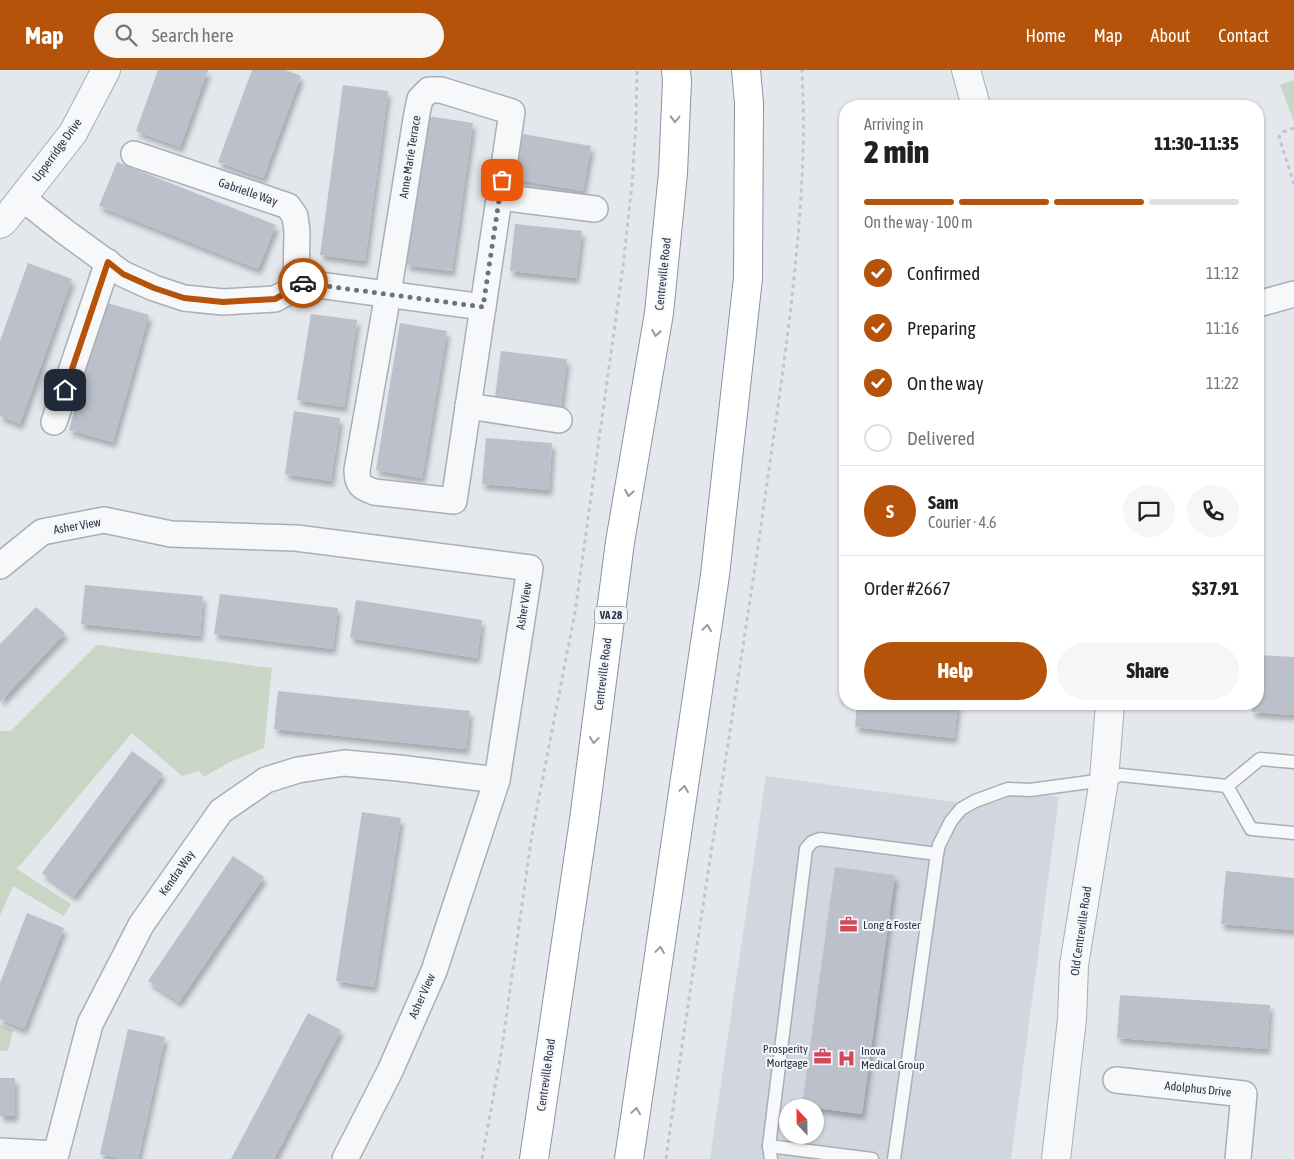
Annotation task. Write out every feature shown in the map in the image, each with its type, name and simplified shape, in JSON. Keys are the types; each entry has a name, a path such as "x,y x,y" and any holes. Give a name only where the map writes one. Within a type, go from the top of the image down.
{"highway":[{"name":"Centreville Road","path":"534,1159 584,820 620,542 660,313 673,173 676,70"},
{"path":"629,1159 715,575 748,278 749,103 746,70"}],"street":[{"name":"Upperridge Drive","path":"0,224 73,133 106,70"},
{"path":"966,70 974,100"},
{"name":"Anne Marie Terrace","path":"429,90 441,90 512,112 499,197 454,501 374,492 362,487 357,478 356,470 388,294 417,112 420,99 429,90"},
{"name":"Gabrielle Way","path":"134,154 288,206 295,216 297,232 296,282"},
{"path":"499,197 595,209"},
{"path":"22,198 123,274 154,288 184,298 223,302 275,299 288,292 296,282 483,307"},
{"path":"54,422 108,262"},
{"path":"1264,302 1294,294"},
{"path":"468,406 559,420"},
{"name":"Asher View","path":"0,566 42,532 104,520 171,534 296,538 530,568 497,780 434,971 390,1071 345,1159"},
{"name":"Old Centreville Road","path":"1056,1159 1072,1019 1074,965 1104,780 1110,710"},
{"name":"Kendra Way","path":"0,1151 56,1154 90,1024 141,925 220,811 266,780 298,770 344,763 497,780"},
{"name":"Adolphus Drive","path":"1116,1080 1244,1094 1238,1159"}],"lane":[{"path":"894,1159 937,854 939,845 951,821 961,809 975,801 1008,789 1030,790 1122,776 1228,786 1260,759 1294,762"},
{"path":"1228,786 1251,828 1294,833"},
{"path":"872,1159 770,1153 806,849 812,842 820,839 937,854"}],"path":[{"path":"482,1159 501,1054 532,834 575,612 623,267 632,182 637,70"},
{"path":"666,1159 750,602 787,340 798,239 804,151 802,70"},
{"path":"1294,128 1283,132 1279,137 1294,184"}],"shaded area":[{"path":"766,776 962,803 1013,791 1059,797 1011,1159 710,1159"}],"green space":[{"path":"1294,80 1294,122 1280,85"},
{"path":"97,645 272,668 264,748 230,762 204,777 199,771 182,776 132,733 17,869 71,904 64,916 13,886 0,916 0,731 11,731"},
{"path":"0,1024 13,1030 8,1051 0,1050"}],"building":[{"path":"158,70 208,70 180,147 136,131"},
{"path":"252,70 285,70 301,76 263,178 218,162"},
{"path":"343,85 388,91 365,261 320,255"},
{"path":"427,116 473,123 452,271 406,265"},
{"path":"523,134 591,146 583,191 514,179"},
{"path":"117,162 276,225 258,269 99,206"},
{"path":"515,224 582,231 576,278 510,271"},
{"path":"28,263 72,279 20,424 0,416 0,341"},
{"path":"104,302 149,315 113,442 69,430"},
{"path":"311,314 357,320 344,407 297,400"},
{"path":"400,323 447,331 422,478 376,470"},
{"path":"501,351 567,359 561,406 495,397"},
{"path":"294,411 340,418 331,481 285,474"},
{"path":"486,438 552,443 549,490 482,484"},
{"path":"85,585 203,596 200,636 81,624"},
{"path":"220,594 338,608 333,649 214,634"},
{"path":"356,600 482,620 477,658 350,638"},
{"path":"36,607 65,633 0,702 0,644"},
{"path":"1264,655 1294,657 1294,715 1252,712 1252,710 1264,710"},
{"path":"278,691 470,711 466,749 274,729"},
{"path":"856,710 957,710 954,738 855,727"},
{"path":"132,751 163,774 74,896 42,873"},
{"path":"362,812 401,818 374,987 336,981"},
{"path":"233,856 264,877 179,1002 148,981"},
{"path":"835,867 895,875 862,1114 824,1109 824,1099 803,1099"},
{"path":"1226,871 1294,878 1294,930 1221,924"},
{"path":"27,913 64,928 24,1029 0,1019 0,983"},
{"path":"1120,995 1270,1005 1267,1049 1117,1038"},
{"path":"308,1013 341,1030 274,1159 231,1159"},
{"path":"128,1029 165,1037 138,1159 121,1159 100,1154"},
{"path":"0,1078 15,1078 15,1116 0,1116"}],"way so far":[{"path":"303,283 483,307 502,180"}],"place":[{"name":"Long & Foster","path":"849,925"},
{"name":"Prosperity Mortgage","path":"822,1056"},
{"name":"Inova Medical Group","path":"847,1058"}],"route":[{"path":"65,390 108,262 123,274 154,288 184,298 223,302 275,299 288,292 296,282 303,283"}]}
